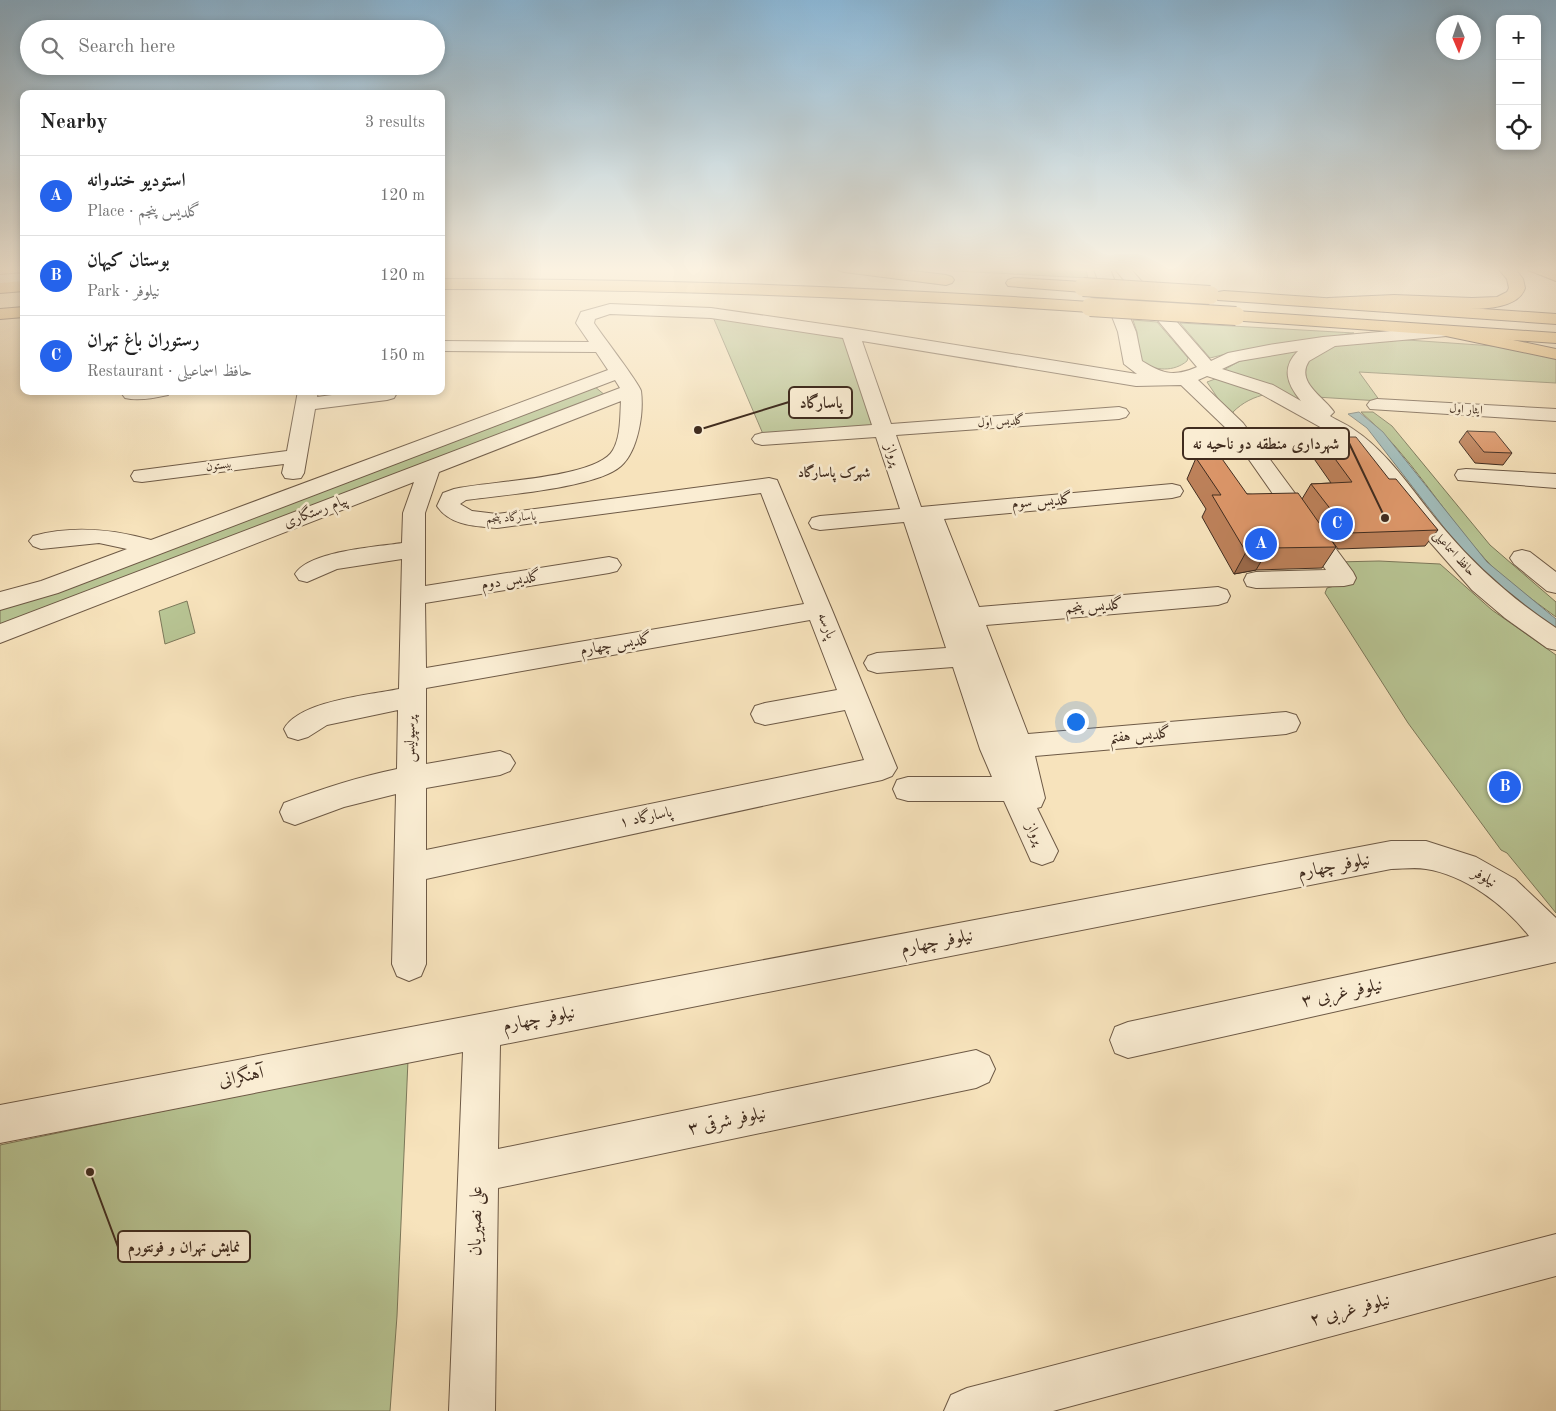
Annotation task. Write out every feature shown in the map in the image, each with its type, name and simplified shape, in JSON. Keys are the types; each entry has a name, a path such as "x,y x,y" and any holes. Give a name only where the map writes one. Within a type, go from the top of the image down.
{"main road":[{"path":"1456,333 1556,354"},
{"path":"1476,333 1556,338"}],"street":[{"path":"592,333 632,390"},
{"path":"850,333 1125,379 1165,380 1186,378 1234,357 1247,354 1370,337 1433,333"},
{"path":"1050,365 1097,365 1119,352 1123,333"},
{"path":"1177,333 1208,369"},
{"name":"پرواز","path":"858,334 922,513 962,657 1006,748 1012,789 1042,851 1006,748 970,617 922,513"},
{"path":"1336,342 1307,353 1301,358 1296,374 1301,388 1347,434"},
{"path":"445,346 602,347"},
{"path":"1119,352 1146,372 1165,380"},
{"name":"حافظ اسماعیلی","path":"1208,369 1217,374 1266,390 1347,434 1379,463 1438,537 1481,584 1514,612 1556,641"},
{"name":"پیام رستگاری","path":"0,601 49,587 619,372"},
{"path":"1186,378 1236,427 1344,578 1256,580"},
{"name":"پیام رستگاری","path":"0,634 632,390"},
{"name":"پاسارگاد پنجم","path":"632,390 628,433 621,456 610,466 596,473 574,478 462,494 451,498 448,506 454,513 473,519 497,520 769,486"},
{"path":"307,397 321,395"},
{"path":"307,397 360,395"},
{"path":"288,497 307,397"},
{"name":"ایثار اول","path":"1377,405 1556,415"},
{"name":"گلدیس اول","path":"892,430 1119,413"},
{"path":"762,439 892,430"},
{"name":"بیستون","path":"142,476 296,456"},
{"name":"پرسپولیس","path":"409,964 414,514 430,468"},
{"path":"1466,476 1556,481"},
{"name":"پارسه","path":"769,486 882,768"},
{"path":"377,488 394,493 407,502 414,514"},
{"name":"گلدیس سوم","path":"922,513 1172,491"},
{"path":"820,523 922,513"},
{"path":"41,541 98,536 124,540 152,548"},
{"path":"307,574 331,562 413,549"},
{"path":"1556,560 1522,558 1556,585"},
{"name":"گلدیس دوم","path":"413,596 609,565"},
{"name":"گلدیس پنجم","path":"970,617 1218,596"},
{"name":"گلدیس چهارم","path":"298,729 320,716 412,688 820,610"},
{"path":"877,663 962,657"},
{"path":"765,714 854,698"},
{"name":"گلدیس هفتم","path":"1006,748 1286,723"},
{"path":"294,812 323,800 411,779 500,763"},
{"name":"پاسارگاد ۱","path":"410,868 882,768"},
{"path":"908,789 1012,789"},
{"name":"نیلوفر","path":"1391,855 1426,855 1465,867 1504,889 1537,920 1556,945"},
{"name":"نیلوفر چهارم","path":"482,1030 1391,855"},
{"name":"نیلوفر غربی ۳","path":"1128,1040 1556,945"},
{"name":"آهنگرانی","path":"0,1124 482,1030"},
{"name":"علی نصیریان","path":"472,1411 482,1030"},
{"name":"نیلوفر شرقی ۳","path":"478,1173 976,1069"},
{"name":"نیلوفر غربی ۲","path":"967,1411 1556,1255"}],"green space":[{"path":"720,333 810,333 848,339 872,426 763,434"},
{"path":"1137,333 1166,333 1188,358 1182,365 1170,369 1158,369 1141,362"},
{"path":"1188,333 1354,333 1234,352 1210,358"},
{"path":"1393,339 1508,347 1556,357 1556,383 1359,372 1380,401 1316,397 1307,388 1304,361 1330,347 1349,343"},
{"path":"1323,345 1299,354 1306,404 1218,373 1240,361"},
{"path":"1215,379 1267,394 1253,398 1237,408 1233,412 1234,416 1219,400 1207,382"},
{"path":"594,386 606,396 0,628 0,606"},
{"path":"1361,412 1373,412 1392,426 1490,545 1556,602 1556,617 1510,582 1485,559 1395,446"},
{"path":"1379,561 1440,564 1492,610 1556,655 1556,913 1507,853 1501,850 1408,723 1325,593 1327,588 1349,582 1336,562"},
{"path":"187,601 195,633 165,644 159,611"},
{"path":"408,1060 397,1316 390,1411 0,1411 0,1145"}],"water":[{"path":"1359,412 1383,432 1487,562 1556,619 1556,631 1530,613 1463,552 1367,428 1348,414"}],"building":[{"path":"1467,431 1495,432 1512,453 1484,452"},
{"path":"1319,437 1356,437 1389,479 1396,479 1438,530 1349,533 1311,484 1352,482"},
{"path":"1220,456 1247,494 1298,493 1336,547 1269,548 1246,552 1212,495 1221,495 1196,458"}],"place":[{"name":"پاسارگاد","path":"698,430"},
{"name":"شهرداری منطقه دو ناحیه نه","path":"1385,518"},
{"name":"رستوران باغ تهران","path":"1337,524"},
{"name":"استودیو خندوانه","path":"1261,544"},
{"name":"بوستان کیهان","path":"1505,787"},
{"name":"نمایش تهران و فونتورم","path":"90,1172"}],"district":[{"name":"شهرک پاسارگاد","path":"834,473"}]}
